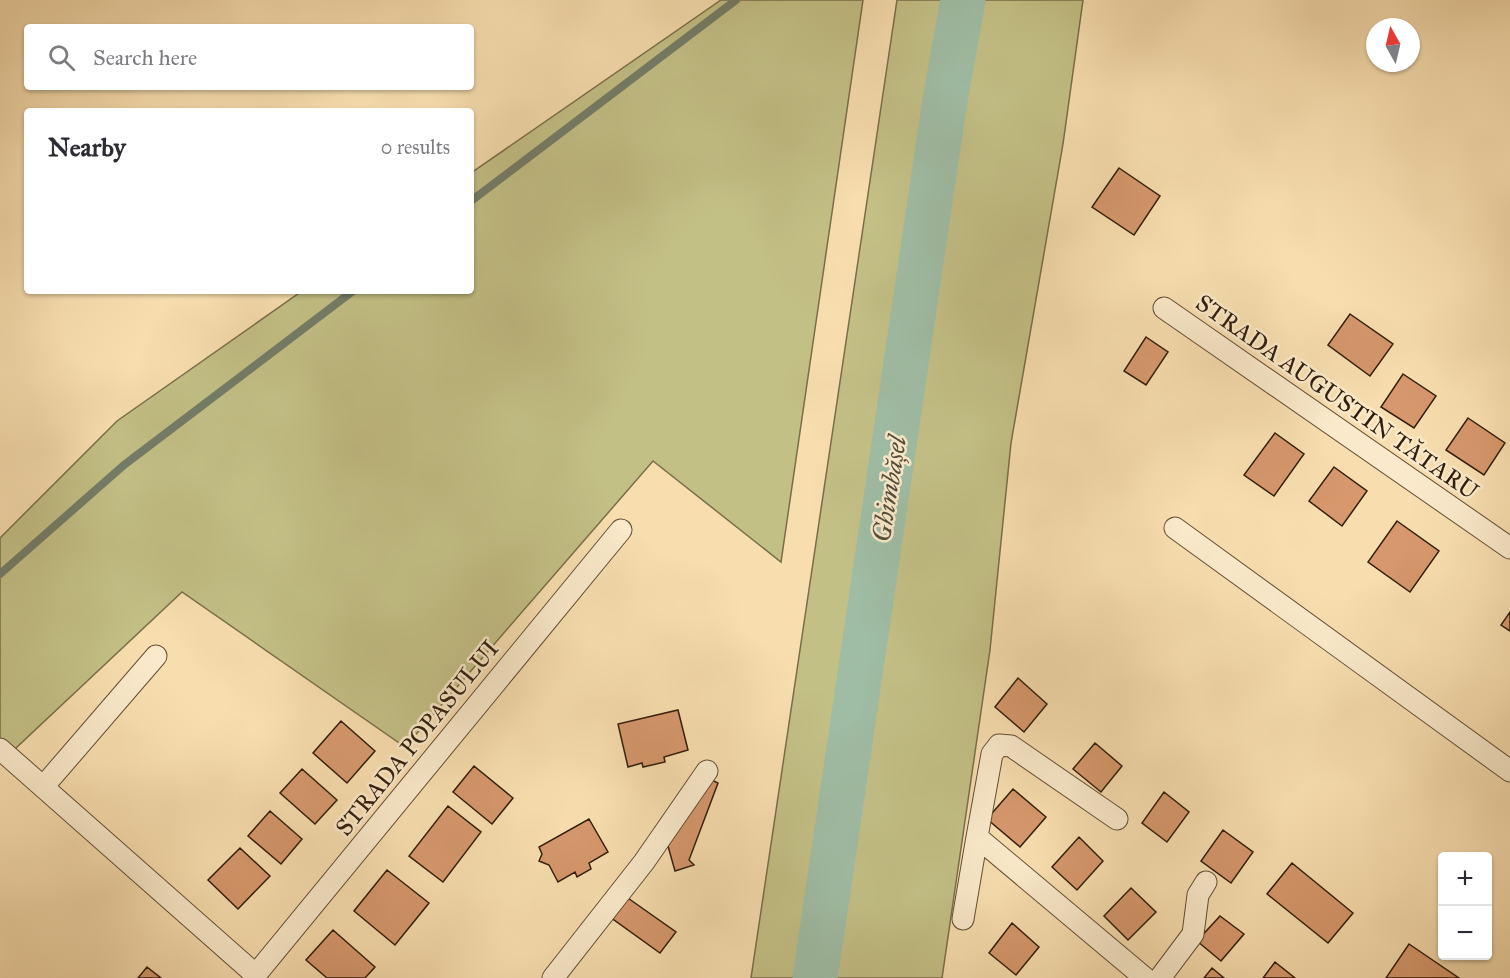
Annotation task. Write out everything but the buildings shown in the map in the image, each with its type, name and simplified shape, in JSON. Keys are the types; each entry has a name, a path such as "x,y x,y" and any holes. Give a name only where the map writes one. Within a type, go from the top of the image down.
{"street":[{"name":"STRADA AUGUSTIN TĂTARU","path":"1164,308 1510,548"},
{"path":"1175,528 1510,771"},
{"name":"STRADA POPASULUI","path":"255,976 621,530"},
{"path":"44,788 156,656"},
{"path":"963,920 992,754 999,745 1011,746 1117,819"},
{"path":"0,750 255,976"},
{"path":"553,978 644,862 707,771"},
{"path":"977,837 1145,978"},
{"path":"1160,978 1193,934 1198,895 1206,882"}],"shaded area":[{"path":"721,0 863,0 781,562 653,461 405,747 182,592 0,763 0,538 117,421 298,294 474,294 474,171"},
{"path":"897,0 1083,0 1063,144 1011,443 990,650 942,978 751,978"}],"waterway":[{"path":"474,199 736,0"},
{"name":"Ghimbășel","path":"815,978 945,100 963,0"},
{"path":"0,574 124,465 349,294"}]}
